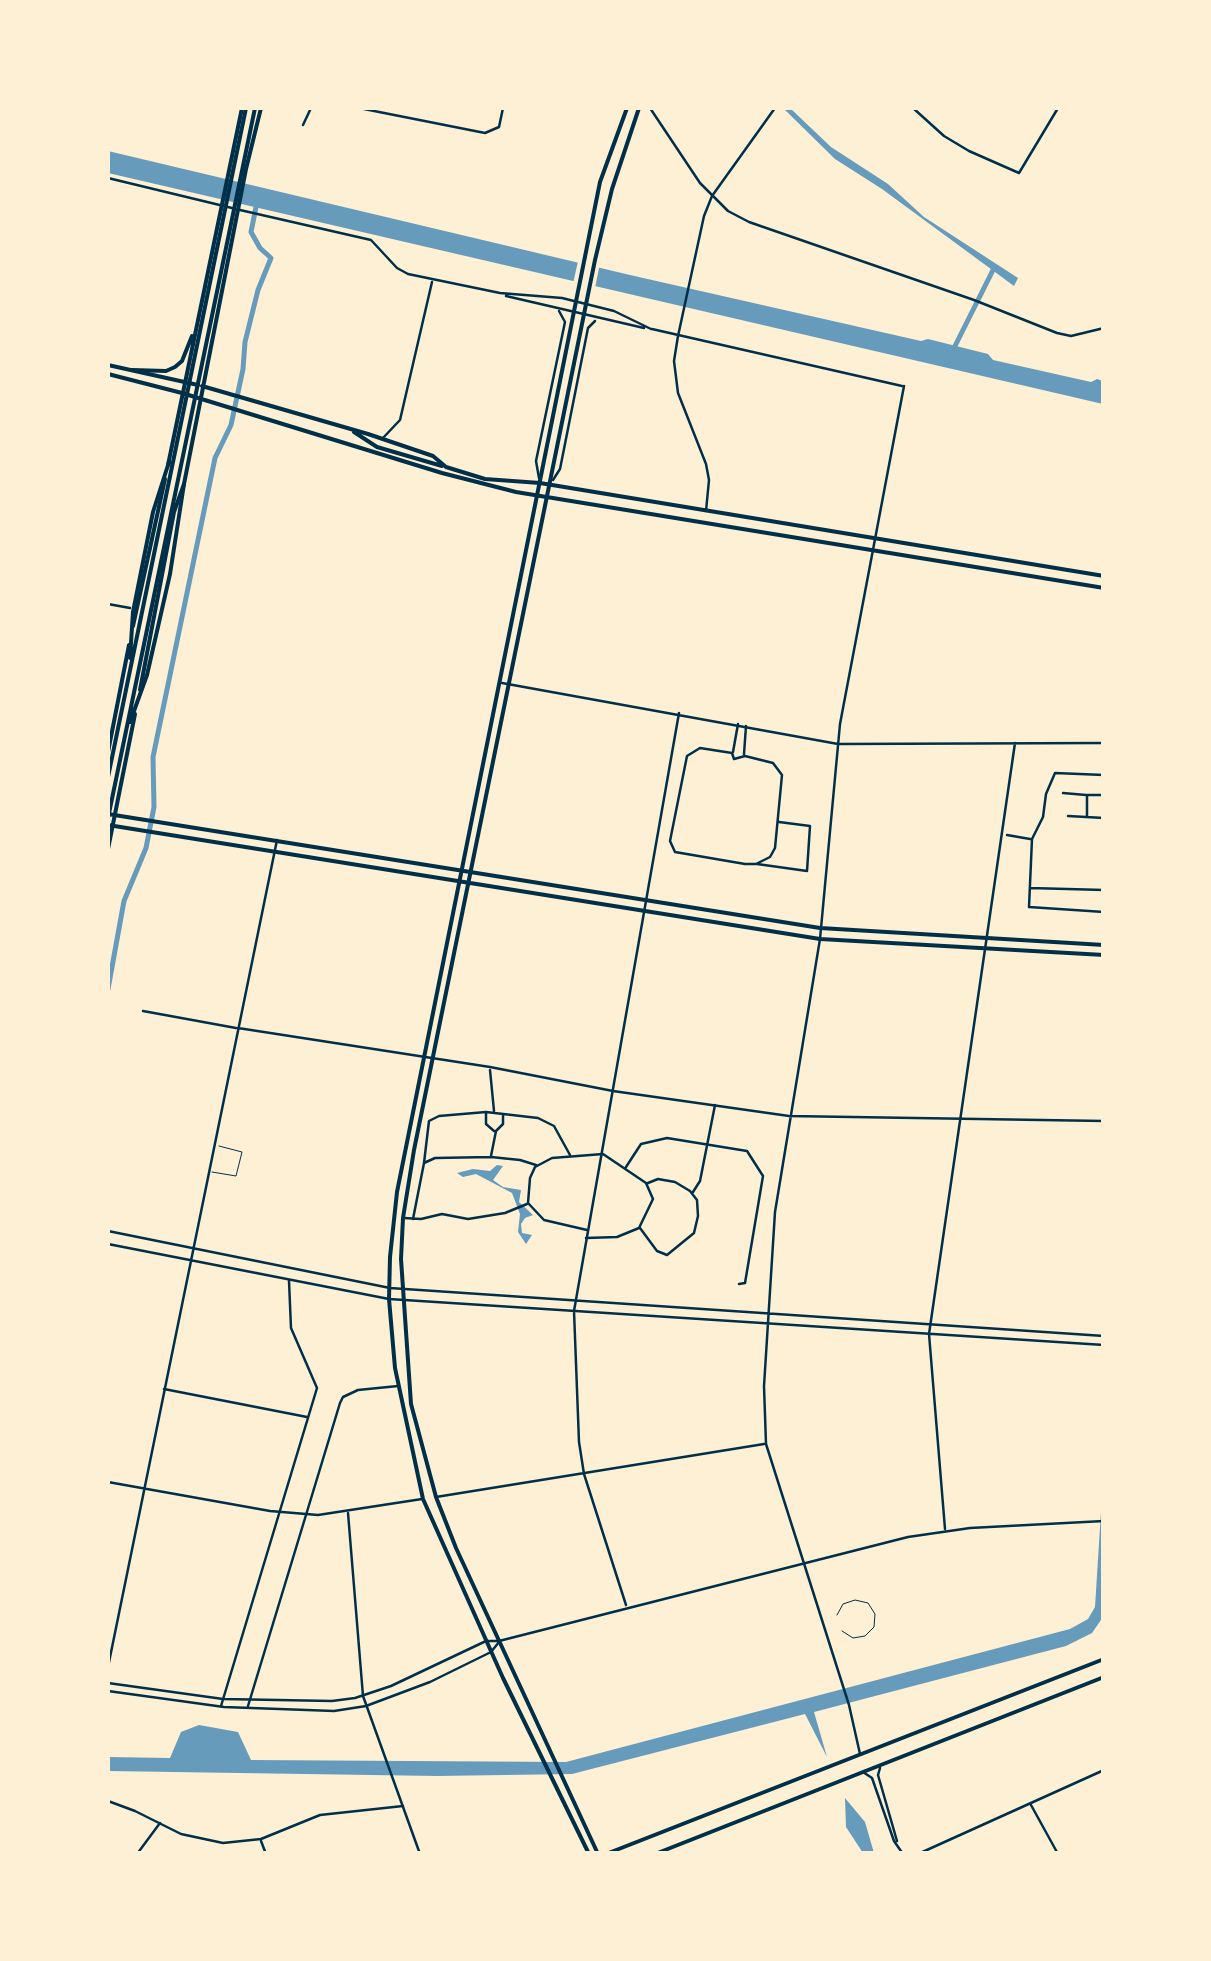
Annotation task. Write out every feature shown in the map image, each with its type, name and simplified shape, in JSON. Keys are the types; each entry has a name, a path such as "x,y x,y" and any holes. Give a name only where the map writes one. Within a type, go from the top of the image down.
{"main road":[{"path":"108,752 228,166 244,108"},
{"path":"108,777 244,108"},
{"path":"125,737 147,675 170,574 202,386 258,108"},
{"path":"108,849 109,821 125,737 258,108"},
{"path":"588,1854 491,1652 424,1499 398,1386 389,1299 392,1223 461,870 600,182 626,108"},
{"path":"598,1854 436,1497 411,1404 401,1289 402,1218 571,374 605,220 639,108"},
{"path":"132,370 166,371 175,367 186,353 197,322"},
{"path":"108,365 202,386 349,428 433,456 446,468"},
{"path":"108,374 247,411 442,473 537,496 1104,588"},
{"path":"349,428 376,446 485,479 549,485 1104,576"},
{"path":"129,674 133,612 153,512 168,462"},
{"path":"109,821 115,814 174,512 184,484"},
{"path":"109,821 115,814"},
{"path":"115,814 820,928 1104,945"},
{"path":"109,821 141,830 820,939 1104,955"},
{"path":"606,1854 1104,1659"},
{"path":"655,1854 1104,1677"}],"street":[{"path":"303,125 311,108"},
{"path":"359,108 486,133 499,127 504,108"},
{"path":"650,108 687,167 712,196 728,210 769,232 1071,336 1104,328"},
{"path":"706,512 706,464 678,393 674,361 678,336 704,216 712,196 774,108"},
{"path":"913,108 935,129 969,151 1019,173 1058,108"},
{"path":"108,178 371,240 396,268 433,280 500,294 562,298 614,311 651,329"},
{"path":"381,440 400,420 433,280"},
{"path":"500,294 514,301 904,386 838,744 820,939 775,1212 764,1386 766,1444 849,1705 860,1755"},
{"path":"540,484 536,461 565,322 558,310"},
{"path":"549,485 560,469 588,328 598,318"},
{"path":"108,604 137,610"},
{"path":"501,683 838,744 1104,743"},
{"path":"627,1608 584,1474 579,1442 574,1311 679,713"},
{"path":"738,724 734,759 745,756 773,763 782,775 775,848 770,857 756,864"},
{"path":"745,756 742,751 746,726"},
{"path":"945,1530 928,1334 1015,743"},
{"path":"732,753 700,748 687,756 670,841 675,852 806,871 810,826 779,822"},
{"path":"1104,775 1055,773 1032,839 1029,907 1104,912"},
{"path":"1063,793 1104,796"},
{"path":"1087,795 1088,816"},
{"path":"662,816 674,818"},
{"path":"1068,816 1104,818"},
{"path":"1007,835 1032,839"},
{"path":"108,1667 277,840"},
{"path":"1030,888 1104,890"},
{"path":"143,1012 789,1116 1104,1121"},
{"path":"490,1067 494,1113"},
{"path":"693,1194 700,1181 715,1105"},
{"path":"413,1219 429,1121 439,1116 486,1112 538,1118 554,1126 571,1156"},
{"path":"486,1112 486,1124 496,1132"},
{"path":"491,1158 503,1114"},
{"path":"625,1168 641,1144 667,1138 747,1151 763,1176 745,1284 739,1284"},
{"path":"209,1171 236,1176 242,1152 214,1145"},
{"path":"526,1205 530,1178 538,1166 552,1158 600,1154 646,1183 652,1199 639,1228 616,1237 586,1238"},
{"path":"424,1164 435,1158 491,1158 538,1166"},
{"path":"639,1228 656,1251 667,1255 678,1250 695,1228 697,1200 693,1194 676,1182 658,1179 646,1183"},
{"path":"402,1218 442,1214 468,1219 526,1205"},
{"path":"526,1205 544,1220 587,1230"},
{"path":"108,1231 390,1288 1104,1336"},
{"path":"108,1244 389,1299 1104,1345"},
{"path":"221,1706 317,1388 291,1328 289,1279"},
{"path":"248,1708 343,1397 358,1390 398,1386"},
{"path":"164,1389 309,1417"},
{"path":"436,1497 766,1444"},
{"path":"108,1482 306,1514 348,1513 424,1499"},
{"path":"348,1513 363,1696 420,1854"},
{"path":"108,1684 223,1699 332,1702 363,1696 486,1641 500,1641 945,1530 1104,1521"},
{"path":"837,1616 844,1604 855,1600 868,1603 875,1614 874,1626 865,1636 852,1638 842,1631"},
{"path":"108,1691 248,1708 334,1710 366,1706 430,1682 491,1652 500,1641"},
{"path":"880,1764 878,1775 903,1854"},
{"path":"918,1854 1104,1770"},
{"path":"862,1772 872,1778 898,1843"},
{"path":"108,1801 181,1834 213,1842 260,1839 320,1815 403,1806"},
{"path":"1030,1804 1058,1854"},
{"path":"137,1854 160,1823"},
{"path":"260,1839 266,1854"}],"water":[{"path":"783,108 790,108 831,147 888,184 924,217 1018,278 1014,286 835,159"},
{"path":"108,151 630,275 921,341 928,339 988,354 993,360 1091,382 1097,379 1103,381 1103,404 108,173"},
{"path":"497,1165 503,1166 493,1180 503,1187 521,1190 519,1202 533,1215 521,1224 522,1233 532,1235 526,1244 518,1232 520,1214 512,1193 476,1174 463,1177 457,1173 473,1169 490,1171"},
{"path":"1103,1480 1103,1617 1092,1633 1066,1646 814,1712 827,1757 805,1714 572,1774 108,1771 108,1757 170,1758 181,1732 199,1725 238,1732 251,1760 566,1762 1070,1629 1088,1619 1095,1607"},
{"path":"845,1798 865,1822 874,1853 863,1853 846,1827"}],"pier":[{"path":"579,257 600,263 594,293 572,288"}],"waterway":[{"path":"108,989 124,901 146,848 154,807 153,757 215,458 231,425 245,342 271,258 251,232 257,202"},
{"path":"954,348 993,270"}]}
